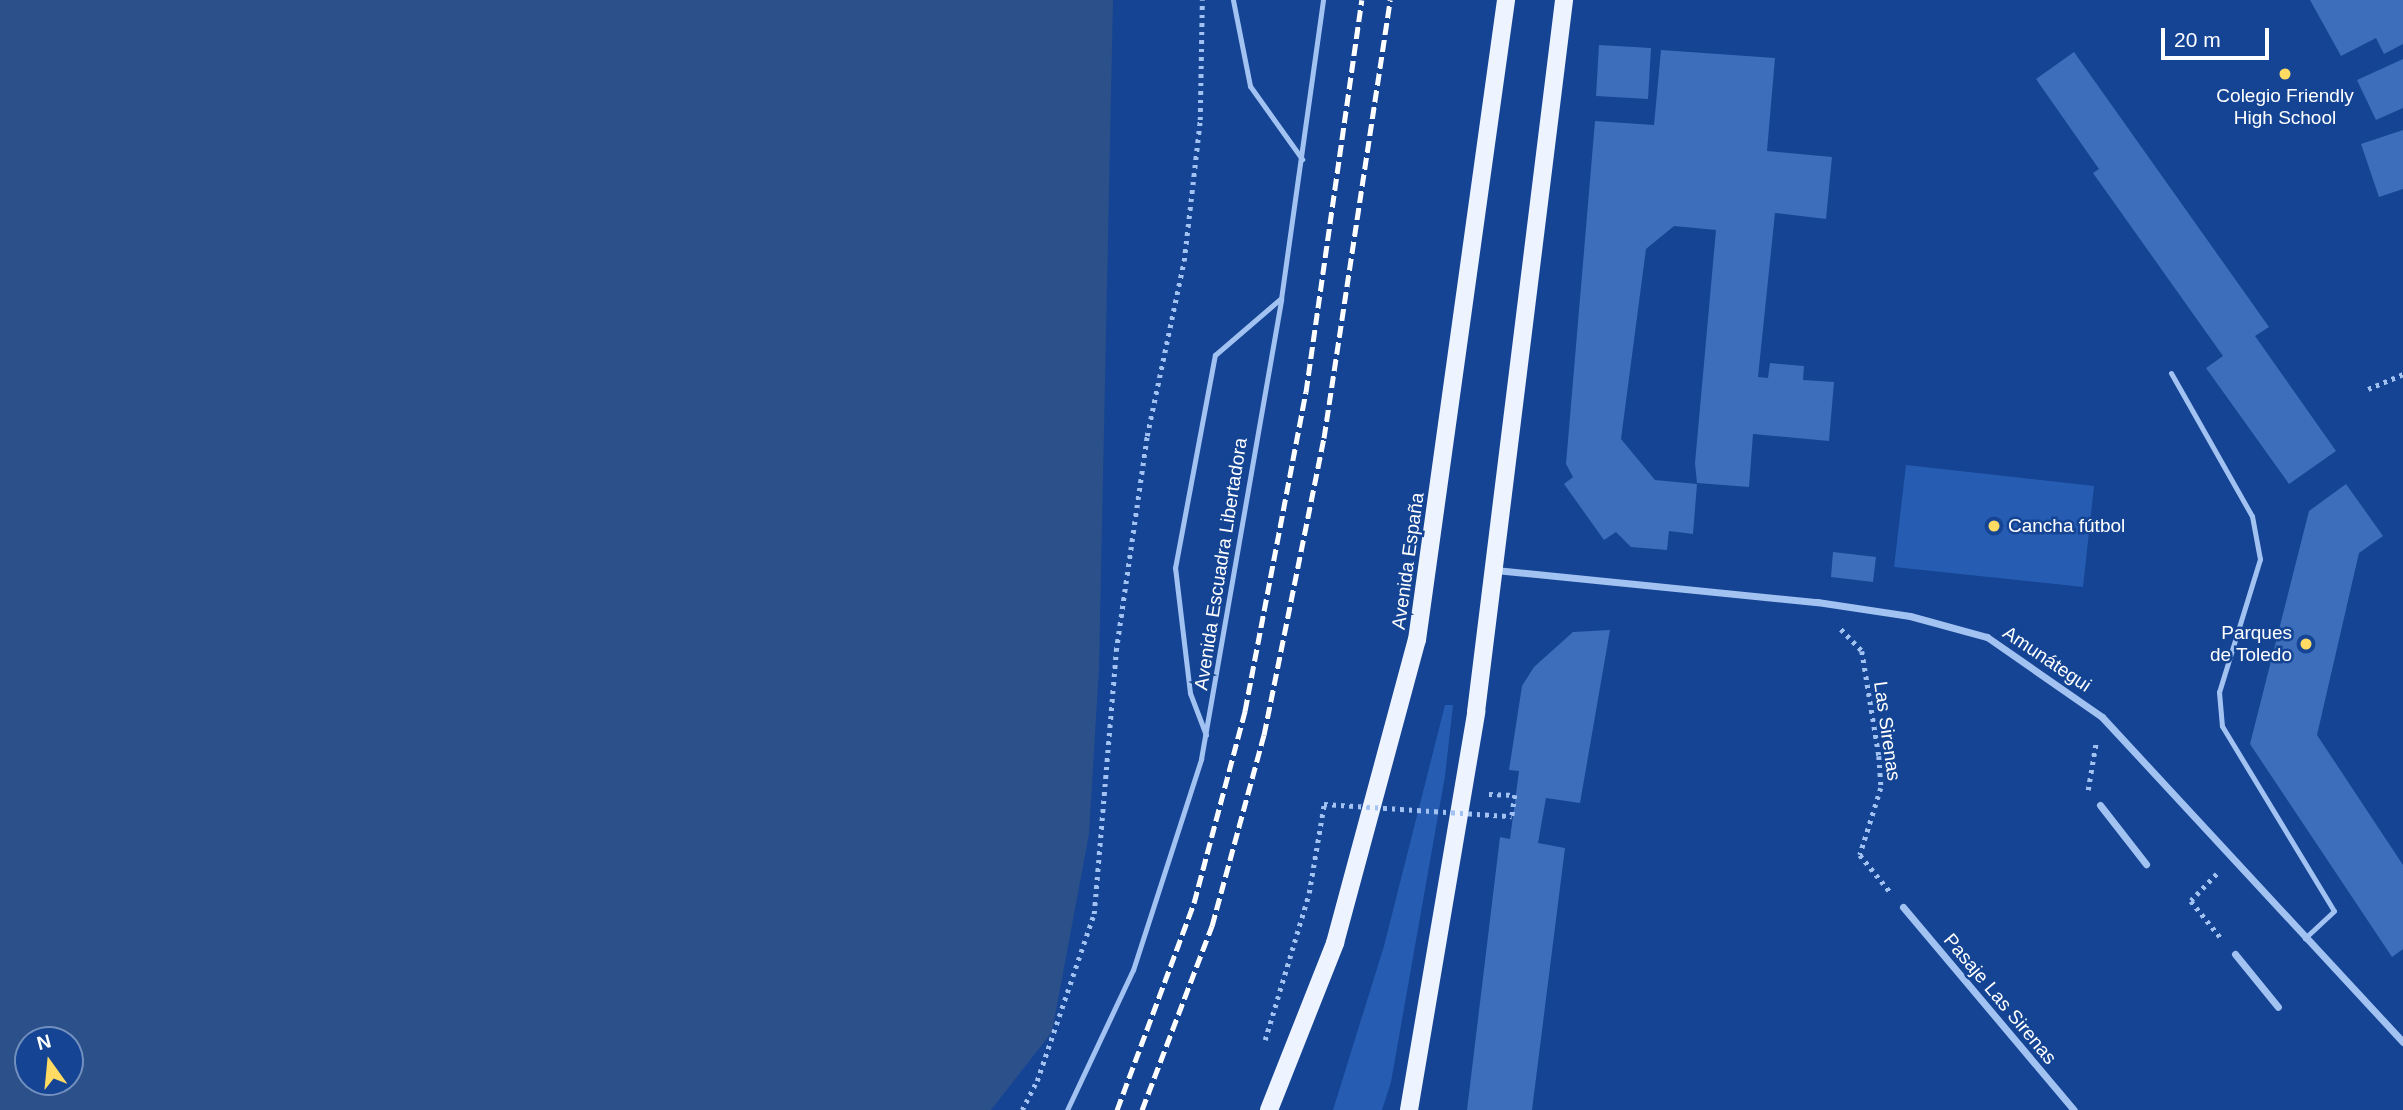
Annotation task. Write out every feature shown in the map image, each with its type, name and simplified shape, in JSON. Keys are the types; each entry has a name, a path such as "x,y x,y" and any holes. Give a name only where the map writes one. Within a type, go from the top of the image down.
{"main road":[{"name":"Avenida España","path":"1269,1110 1335,943 1418,640 1506,0"},
{"path":"1409,1110 1464,793 1564,0"}],"street":[{"name":"Amunátegui","path":"1491,569 1817,601 1910,616 1987,637 2102,717 2403,1042"},
{"path":"2100,805 2146,864"},
{"name":"Pasaje Las Sirenas","path":"1903,907 2074,1110"},
{"path":"2235,954 2278,1007"}],"lane":[{"path":"1233,0 1250,86 1302,159"},
{"name":"Avenida Escuadra Libertadora","path":"1067,1110 1161,897 1206,735 1281,299 1324,0"},
{"path":"1206,735 1190,693 1175,568 1215,355 1281,299"},
{"path":"2171,373 2252,516 2260,559 2219,692 2222,726 2334,911 2305,938"}],"path":[{"path":"1022,1110 1037,1082 1094,914 1116,651 1147,436 1185,248 1200,120 1202,0"},
{"path":"2368,389 2403,374"},
{"name":"Las Sirenas","path":"1817,601 1831,624 1850,634 1862,651 1881,788 1860,855 1903,907"},
{"path":"2100,805 2085,786 2102,717"},
{"path":"1261,1051 1309,893 1324,804 1512,817 1515,795 1464,793"},
{"path":"2233,859 2191,901 2235,954"}],"shaded area":[{"path":"0,0 1113,0 1099,669 1089,834 1052,1032 991,1110 0,1110"},
{"name":"Cancha fútbol","path":"1906,465 2094,486 2083,587 1894,567"},
{"path":"1445,705 1453,705 1445,776 1391,1082 1382,1110 1333,1110 1384,946"}],"building":[{"path":"2310,0 2403,0 2403,44 2384,54 2376,38 2341,56"},
{"path":"1599,45 1651,48 1648,99 1596,96"},
{"path":"1661,50 1775,58 1767,151 1832,157 1826,219 1775,213 1758,377 1768,378 1770,363 1804,366 1803,380 1834,382 1829,441 1753,434 1749,487 1697,483 1695,463 1716,230 1674,226 1646,249 1621,439 1655,480 1697,484 1693,534 1669,531 1667,550 1631,547 1616,532 1604,540 1564,484 1573,477 1566,464 1595,121 1654,125"},
{"path":"2074,52 2269,327 2255,336 2336,451 2289,484 2206,368 2223,356 2093,173 2099,169 2036,79"},
{"path":"2403,59 2403,108 2376,120 2357,80"},
{"path":"2403,130 2403,189 2379,197 2361,144"},
{"name":"Parques de Toledo","path":"2346,484 2383,536 2359,553 2317,735 2403,865 2403,949 2392,957 2250,744 2309,511"},
{"path":"1833,552 1876,557 1873,582 1831,577"},
{"path":"1610,630 1580,803 1546,798 1538,843 1565,848 1532,1110 1467,1110 1500,837 1510,839 1519,771 1509,770 1522,686 1534,667 1573,632"}],"railway":[{"path":"1117,1110 1194,903 1245,711 1306,392 1362,0"},
{"path":"1142,1110 1212,926 1264,735 1324,438 1390,0"}],"place":[{"name":"Colegio Friendly High School","path":"2285,74"},
{"name":"Cancha fútbol","path":"1994,526"},
{"name":"Parques de Toledo","path":"2306,644"}]}
